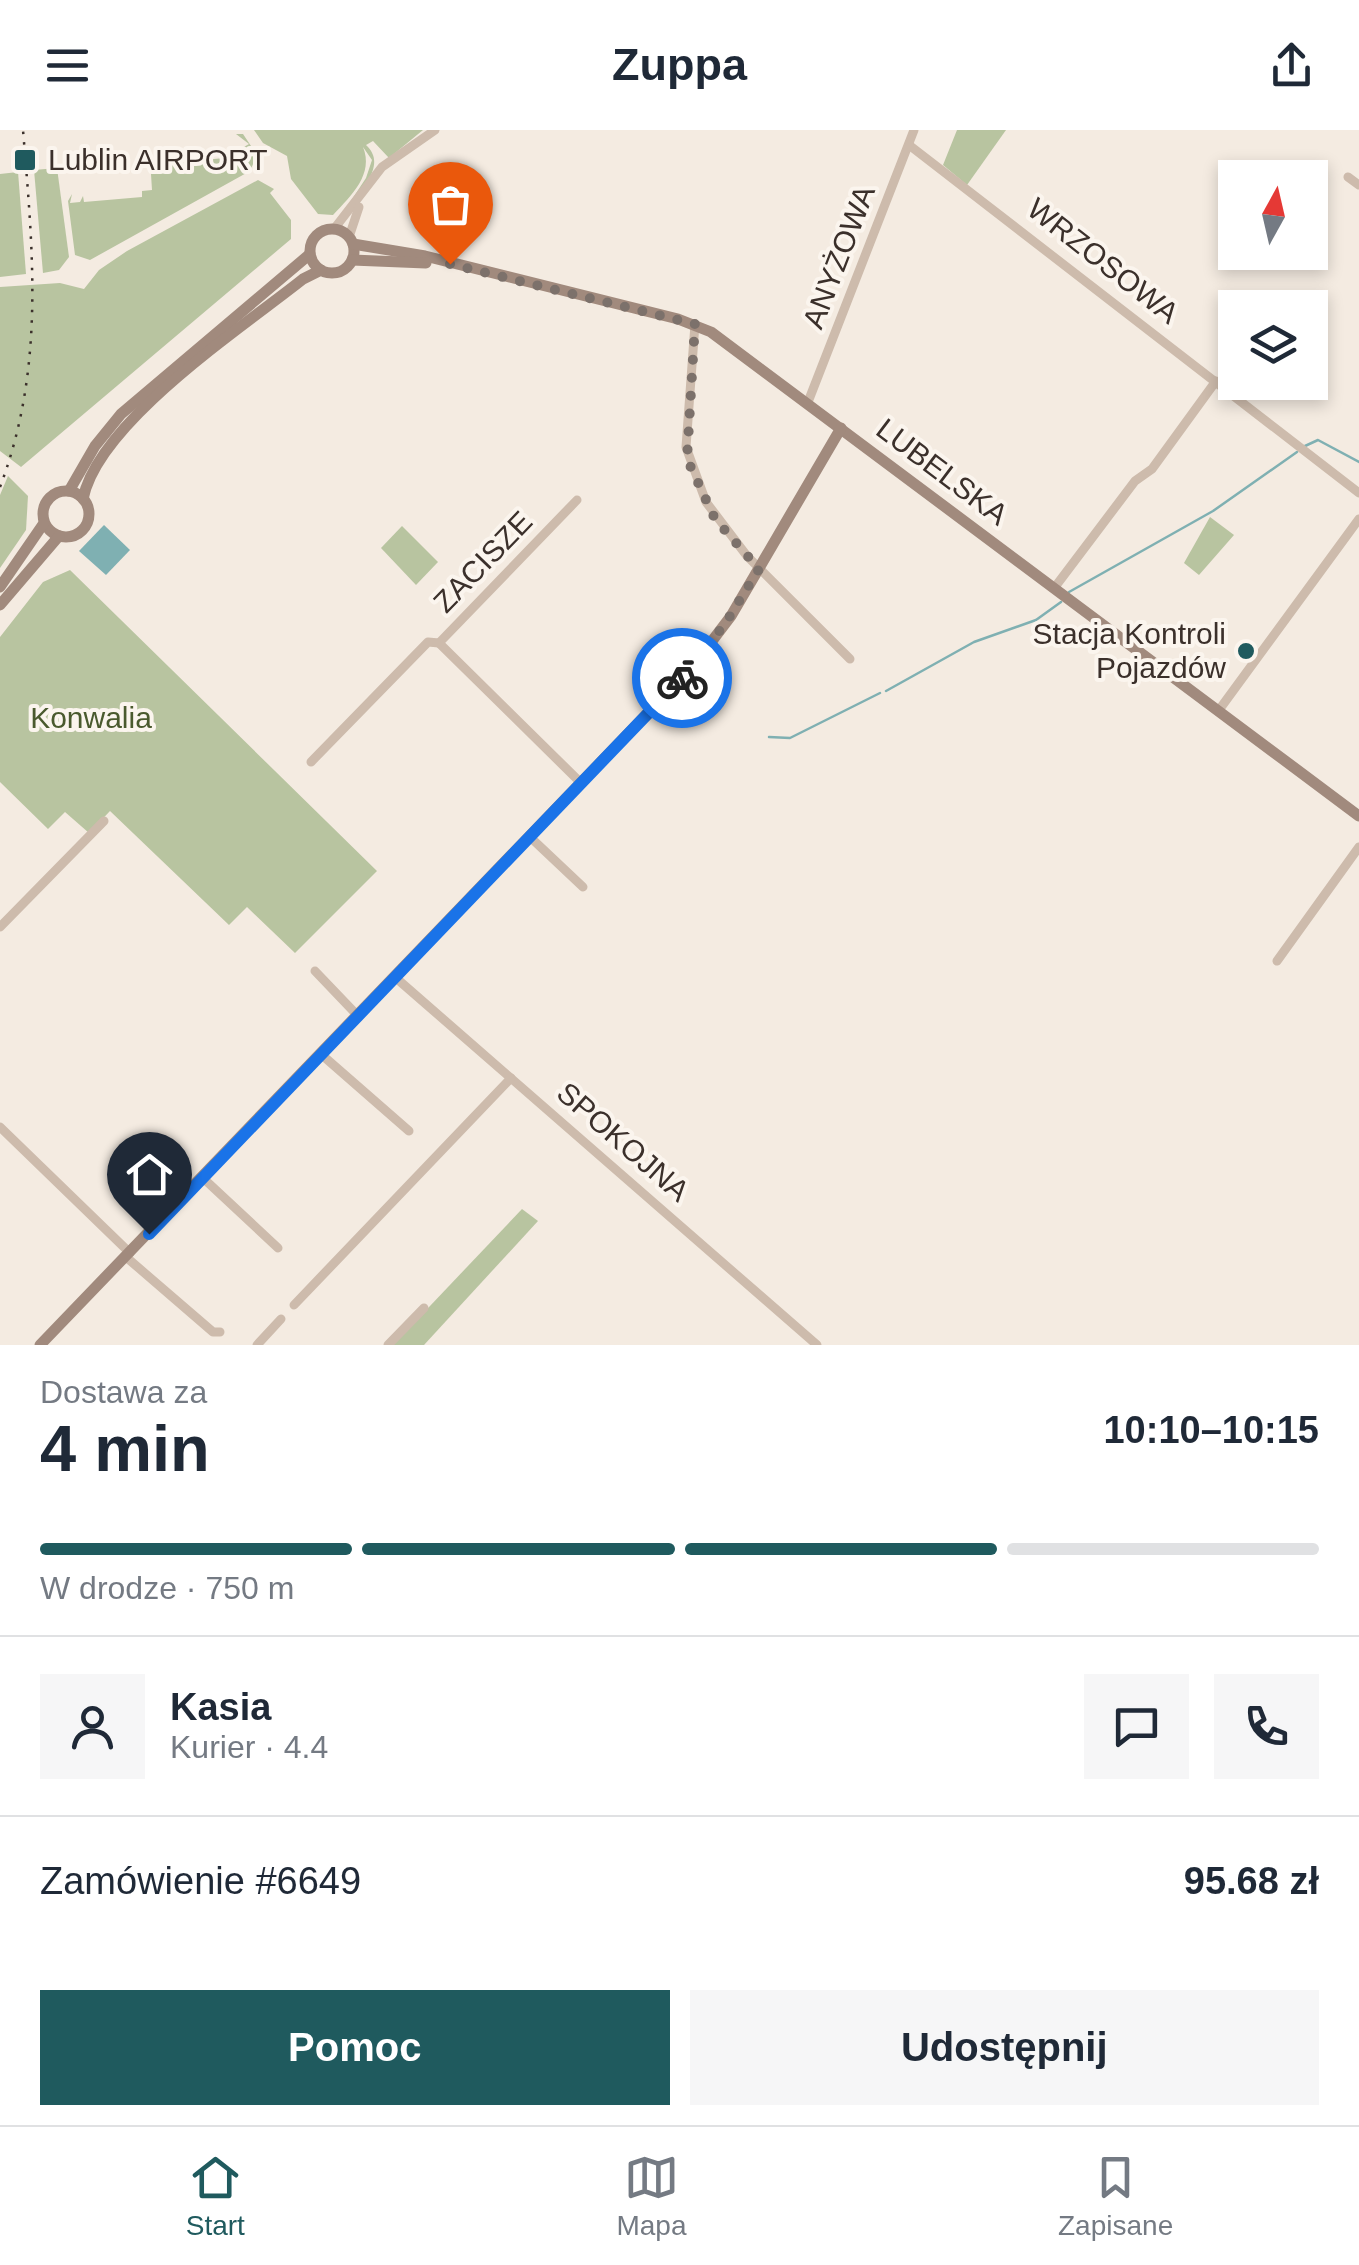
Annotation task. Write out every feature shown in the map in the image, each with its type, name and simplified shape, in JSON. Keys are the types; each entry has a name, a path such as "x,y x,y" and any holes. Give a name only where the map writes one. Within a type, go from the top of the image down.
{"main road":[{"path":"334,229 351,241 352,260 339,272 322,270 274,303 127,424 98,464 84,499 89,514 85,526 75,535 59,536 44,523 42,511 49,498 69,491 121,414 310,254 316,236 334,229"},
{"name":"LUBELSKA","path":"351,241 695,324 808,402 1359,816"},
{"path":"310,254 322,270"},
{"name":"LUBELSKA","path":"352,260 450,264"},
{"path":"40,1345 693,666 759,569 841,428"},
{"path":"69,491 84,499"},
{"path":"0,588 44,523"},
{"path":"0,605 59,536"}],"street":[{"path":"334,229 362,200 382,166 435,130"},
{"name":"ANYŻOWA","path":"808,402 914,130"},
{"name":"WRZOSOWA","path":"909,146 1359,492"},
{"path":"1348,177 1359,184"},
{"path":"351,241 362,200"},
{"path":"695,324 687,459 715,519 759,569 850,659"},
{"path":"1054,586 1135,480 1152,470 1216,380"},
{"name":"ZACISZE","path":"576,500 439,644 581,784"},
{"path":"1219,710 1359,520"},
{"path":"311,762 428,642 439,644"},
{"path":"0,927 104,821"},
{"path":"530,837 583,888"},
{"path":"1277,961 1359,847"},
{"path":"315,971 358,1017"},
{"name":"SPOKOJNA","path":"396,978 816,1345"},
{"path":"322,1056 409,1132"},
{"path":"294,1305 511,1078"},
{"path":"0,1127 128,1255 213,1332 220,1332"},
{"path":"203,1178 278,1248"},
{"path":"388,1345 424,1308"},
{"path":"257,1345 281,1319"}],"green space":[{"path":"254,130 423,130 389,158 373,141 366,145 372,153 373,170 343,213 366,178 372,160 363,147 363,175 333,215 318,214 291,179 287,156 263,143"},
{"path":"957,130 1006,130 967,185 943,165"},
{"path":"236,134 243,134 257,155 250,171 90,260 75,255 68,201 72,194 70,203 80,202 83,196 84,202 142,197 142,191 152,190 150,158 153,164 191,161 191,155 201,154 202,160 237,157 237,151 249,144"},
{"path":"57,168 69,257 59,270 43,273 34,170"},
{"path":"18,172 26,274 0,277 0,174"},
{"path":"258,180 274,189 270,193 291,220 291,239 21,467 0,451 0,287 60,283 84,289 99,270 127,251"},
{"path":"8,476 28,496 26,530 0,568 0,495"},
{"path":"1210,517 1234,535 1199,575 1184,563"},
{"path":"402,526 438,562 416,585 381,548"},
{"name":"Konwalia","path":"70,570 377,871 295,953 247,907 229,925 110,811 89,833 65,812 48,829 0,782 0,637 43,582"},
{"path":"522,1209 538,1221 424,1345 393,1345"}],"water":[{"path":"104,525 130,550 106,575 79,551"}],"waterway":[{"path":"1305,446 1318,440 1359,462"},
{"path":"1069,592 1213,511 1297,452"},
{"path":"886,691 974,642 1036,620 1061,602"},
{"path":"769,737 790,738 880,693"}],"railway":[{"path":"0,487 14,443 30,354 32,266 23,130"}],"way so far":[{"path":"450,264 695,324 687,459 715,519 759,569 725,624 682,678"}],"place":[{"name":"Lublin AIRPORT","path":"25,160"},
{"name":"Stacja Kontroli Pojazdów","path":"1246,651"}],"route":[{"path":"149,1234 682,678"}]}
